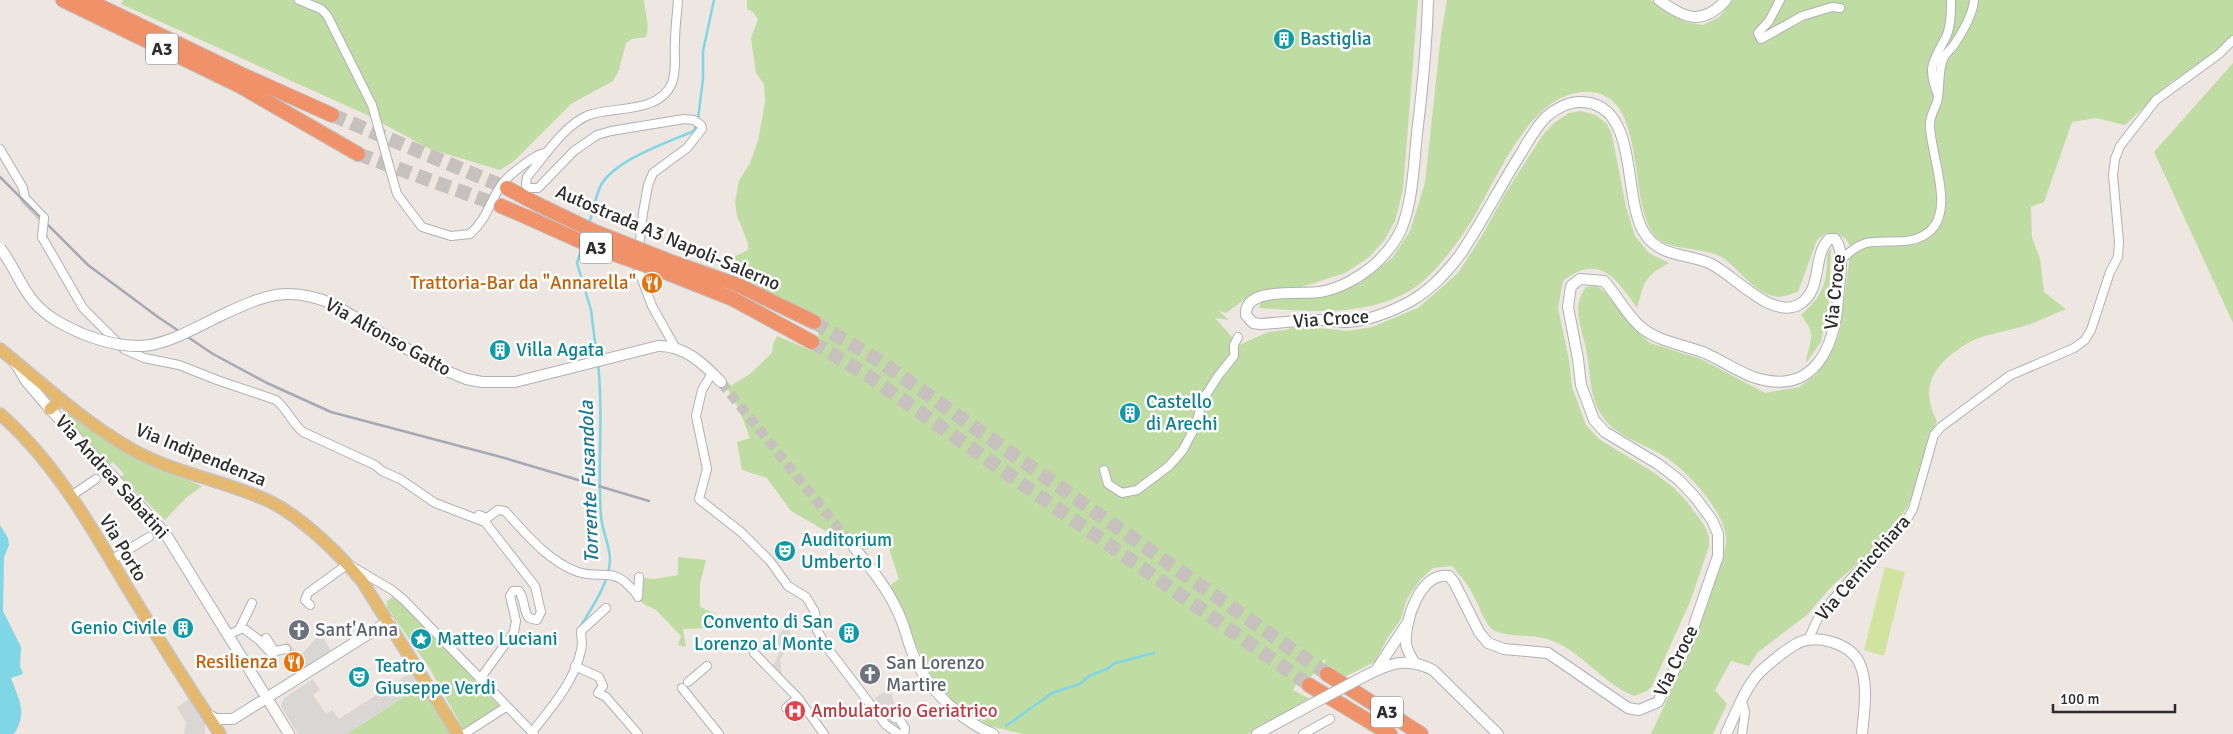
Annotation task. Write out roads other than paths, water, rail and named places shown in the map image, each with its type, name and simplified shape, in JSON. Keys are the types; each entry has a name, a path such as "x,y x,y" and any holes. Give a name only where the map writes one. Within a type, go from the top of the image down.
{"highway":[{"name":"A3","path":"63,0 87,4 242,81 332,115"},
{"name":"A3","path":"242,81 358,154"},
{"name":"Autostrada A3 Napoli-Salerno","path":"507,188 667,266 737,293 794,312 814,322"},
{"name":"Autostrada A3 Napoli-Salerno","path":"501,206 589,245 667,266"},
{"name":"Autostrada A3 Napoli-Salerno","path":"737,293 812,342"},
{"name":"A3","path":"1327,674 1421,734"},
{"name":"A3","path":"1310,685 1390,734"}],"main road":[{"name":"Via Indipendenza","path":"0,350 61,399 134,450 271,502 304,525 348,564 371,595 458,734"},
{"path":"50,409 61,399"},
{"name":"Via Porto","path":"0,414 29,441 71,496 203,710 220,734"},
{"name":"Via Porto","path":"203,710 211,734"}],"street":[{"path":"299,0 321,9 327,15 372,105 395,191 422,227 451,236 470,234 488,213 502,184 536,155 546,153"},
{"path":"678,0 673,79 669,89 648,103 627,109 589,115 573,126 546,153 528,176 526,185 529,188 541,186 574,151 604,132 695,122 702,128 694,142 653,173 648,185 643,213 637,266 652,306 675,347 687,352 721,382"},
{"name":"Via Croce","path":"1414,662 1406,646 1410,612 1428,583 1437,576 1449,576 1454,582 1479,632 1488,643 1504,649 1548,653 1628,708 1639,710 1658,702 1688,643 1718,556 1718,534 1712,520 1695,497 1679,480 1658,464 1605,432 1594,420 1582,385 1568,308 1571,286 1580,279 1604,281 1640,327 1650,335 1693,348 1752,376 1772,381 1793,381 1812,370 1830,346 1838,304 1840,260 1840,245 1835,239 1829,239 1820,252 1816,279 1812,290 1797,306 1782,308 1762,301 1716,266 1672,254 1654,246 1643,232 1640,223 1621,133 1615,118 1600,107 1581,102 1566,104 1548,116 1535,130 1497,189 1461,253 1441,277 1413,300 1370,319 1347,322 1319,320 1253,323 1246,316 1247,305 1250,301 1266,295 1321,292 1350,282 1374,266 1391,246 1404,224 1412,191 1423,90 1428,0"},
{"path":"1659,0 1683,15 1696,18 1706,17 1726,0"},
{"path":"1780,0 1769,21 1758,33 1761,38 1802,16 1832,7 1840,8"},
{"path":"1938,95 1932,75 1932,62 1948,30 1951,0"},
{"path":"1840,260 1854,248 1864,244 1911,242 1925,235 1937,224 1940,213 1941,186 1934,158 1930,126 1938,95 1941,64 1970,14 1974,0"},
{"name":"Via Cernicchiara","path":"1808,640 1819,616 1853,576 1903,526 1913,509 1934,435 1941,427 2010,376 2074,348 2085,340 2092,330 2107,280 2118,257 2119,242 2113,175 2115,159 2120,146 2156,100 2219,54 2233,40"},
{"path":"0,150 23,188 25,198 44,218 42,237 83,308 124,349 144,358 179,365 276,400 303,432 375,465 382,471 400,479 435,503 485,522 492,529 535,586 541,612 537,620 527,617 519,591 513,591 510,596 516,621 514,632 480,679"},
{"name":"Via Alfonso Gatto","path":"0,248 12,265 26,292 44,313 68,327 115,345 133,348 156,345 260,298 276,294 307,295 333,304 437,367 466,378 497,383 534,378 658,346 675,347"},
{"path":"1104,470 1108,484 1122,493 1137,490 1169,466 1190,438 1209,390 1234,356 1234,345 1238,337"},
{"name":"Via Andrea Sabatini","path":"15,362 26,381 50,409 160,526 289,734"},
{"path":"712,373 701,395 696,416 707,469 699,499 741,532 770,561 788,586 806,597 815,612 817,630 826,646 886,725 899,734"},
{"path":"71,496 96,479"},
{"path":"443,506 449,505 487,518 498,510 504,511 540,548 558,563 579,572 597,575 614,574 622,578 638,597 638,576"},
{"path":"111,560 149,538"},
{"path":"853,546 875,573 896,609 920,669 959,713 993,734"},
{"path":"310,605 306,602 305,597 308,593 348,564 379,582 404,600 506,707 532,731 556,701 576,666 581,651 581,631 606,608"},
{"path":"371,595 370,584 379,582"},
{"path":"228,635 240,628 252,604"},
{"name":"Via Croce","path":"1375,671 1409,620"},
{"path":"220,734 233,719 388,621"},
{"path":"240,628 259,640 270,652 286,648"},
{"path":"266,638 275,652"},
{"path":"1726,734 1742,702 1761,671 1794,646 1808,640 1836,643 1848,649 1859,662 1862,670 1864,693 1862,734"},
{"path":"754,652 798,698 824,734"},
{"path":"1257,734 1388,665 1414,662 1433,670 1498,734"},
{"path":"576,666 599,677 603,686 598,694 606,697 638,734"},
{"path":"688,682 707,666"},
{"path":"682,688 719,734"},
{"path":"786,708 798,698"},
{"path":"1742,702 1745,712 1742,734"},
{"path":"464,734 506,707"},
{"path":"203,710 216,719 233,719"},
{"path":"895,718 899,719 905,728 904,734"},
{"path":"1303,734 1330,719"}],"water":[{"path":"0,525 8,538 9,545 4,557 3,611 21,647 20,666 23,674 11,678 21,706 21,719 14,734 0,734"}],"waterway":[{"name":"Torrente Fusandola","path":"698,119 703,79 703,51 714,0"},
{"name":"Torrente Fusandola","path":"589,225 598,192 606,178 616,169 642,153 694,131 696,124"},
{"name":"Torrente Fusandola","path":"582,247 577,263 591,310 597,358"},
{"name":"Torrente Fusandola","path":"579,629 603,587 610,560 601,516 600,382 598,363"},
{"path":"1006,726 1052,693 1080,684 1089,676 1107,669 1115,663 1154,653"}],"tunnel":[{"path":"332,115 507,188"},
{"path":"358,154 501,206"},
{"path":"814,322 878,360 1327,674"},
{"path":"812,342 867,375 1309,685"},
{"path":"721,382 853,546"}],"railway":[{"path":"0,177 88,265 158,317 213,354 267,383 331,412 501,457 649,501"}],"place":[{"name":"Bastiglia","path":"1284,39"},
{"name":"Trattoria-Bar da \"Annarella\"","path":"652,283"},
{"name":"Villa Agata","path":"500,350"},
{"name":"Castello di Arechi","path":"1130,413"},
{"name":"Auditorium Umberto I","path":"785,551"},
{"name":"Genio Civile","path":"183,628"},
{"name":"Sant'Anna","path":"299,630"},
{"name":"Convento di San Lorenzo al Monte","path":"849,633"},
{"name":"Matteo Luciani","path":"421,639"},
{"name":"Resilienza","path":"294,662"},
{"name":"San Lorenzo Martire","path":"870,674"},
{"name":"Teatro Giuseppe Verdi","path":"359,677"},
{"name":"Ambulatorio Geriatrico","path":"795,711"}]}
